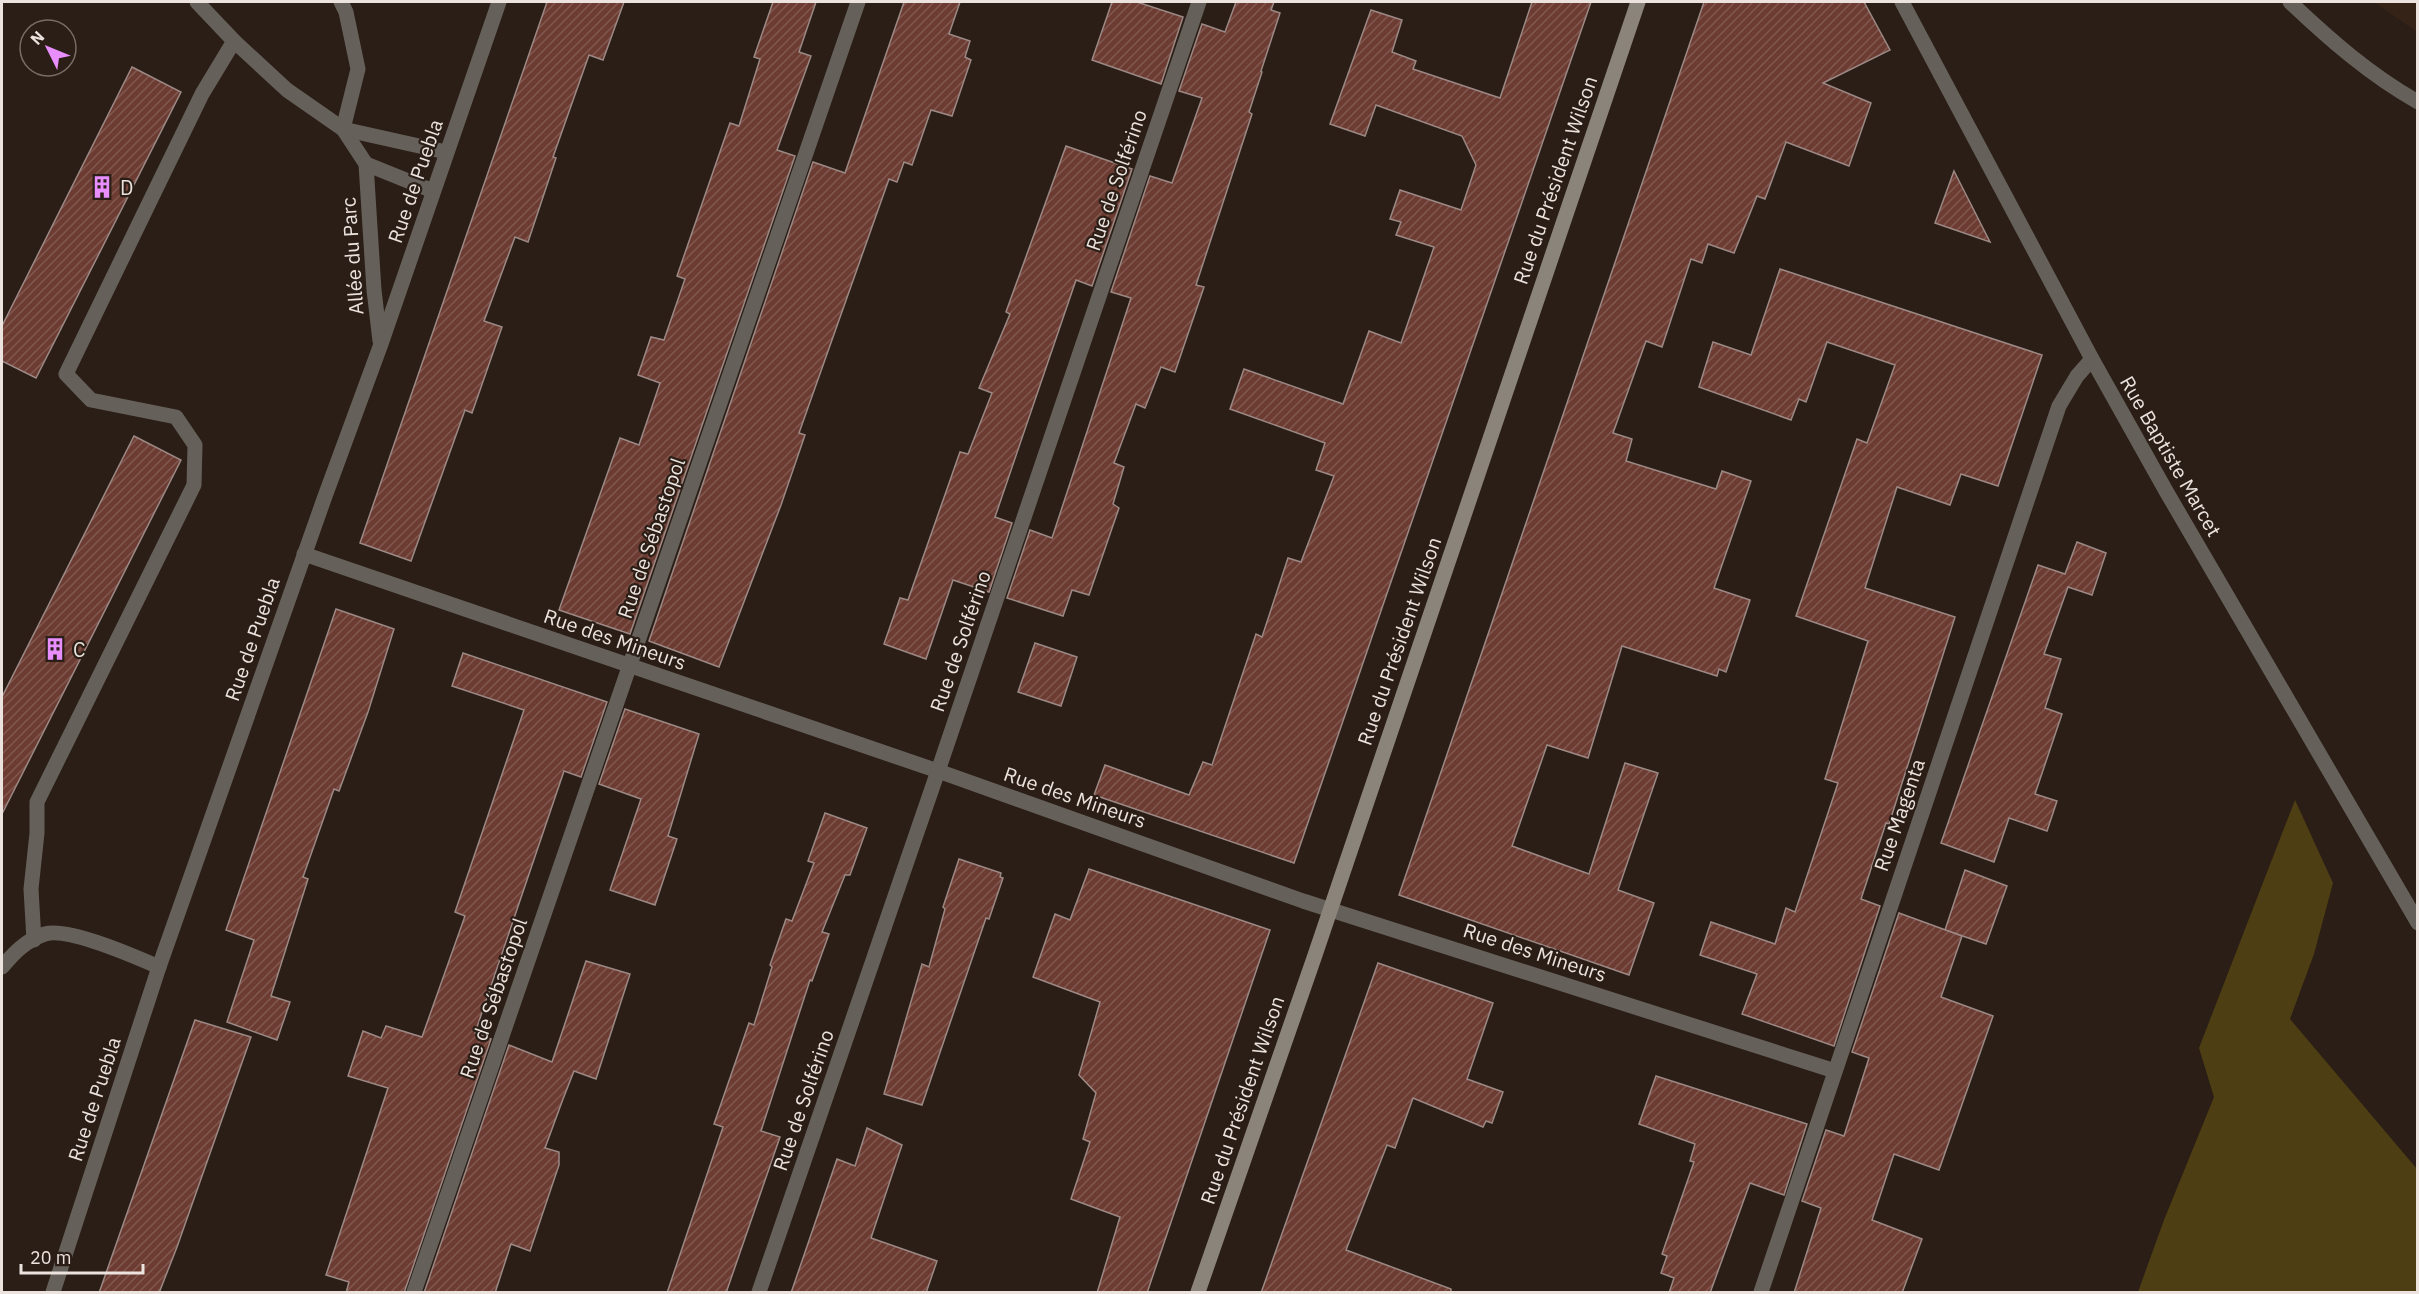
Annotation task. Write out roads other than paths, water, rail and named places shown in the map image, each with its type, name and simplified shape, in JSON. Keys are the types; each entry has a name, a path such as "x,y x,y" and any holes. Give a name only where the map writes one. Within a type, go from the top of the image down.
{"main road":[{"name":"Rue du Président Wilson","path":"1198,1293 1638,2"}],"street":[{"name":"Allée du Parc","path":"197,2 234,41 287,90 343,129 366,164 374,290 381,344"},
{"path":"341,2 346,12 358,69 343,129"},
{"name":"Rue de Puebla","path":"53,1293 159,967 304,554 381,344 499,2"},
{"name":"Rue de Sébastopol","path":"414,1293 858,2"},
{"name":"Rue de Solférino","path":"759,1293 1198,2"},
{"name":"Rue Baptiste Marcet","path":"1902,2 2092,359 2166,491 2418,923"},
{"path":"2290,2 2330,39 2396,89 2418,102"},
{"path":"34,940 31,889 37,833 37,802 194,485 195,445 176,417 91,399 66,374 202,94 234,41"},
{"name":"Allée du Parc","path":"343,129 446,152"},
{"path":"366,164 433,191"},
{"name":"Rue Magenta","path":"1761,1293 2059,406 2077,376 2092,359"},
{"name":"Rue des Mineurs","path":"304,554 938,771 1330,909 1835,1071"},
{"path":"2,967 18,948 46,934 68,933 159,967"}],"place":[{"name":"D","path":"102,187"},
{"name":"C","path":"55,649"}]}
